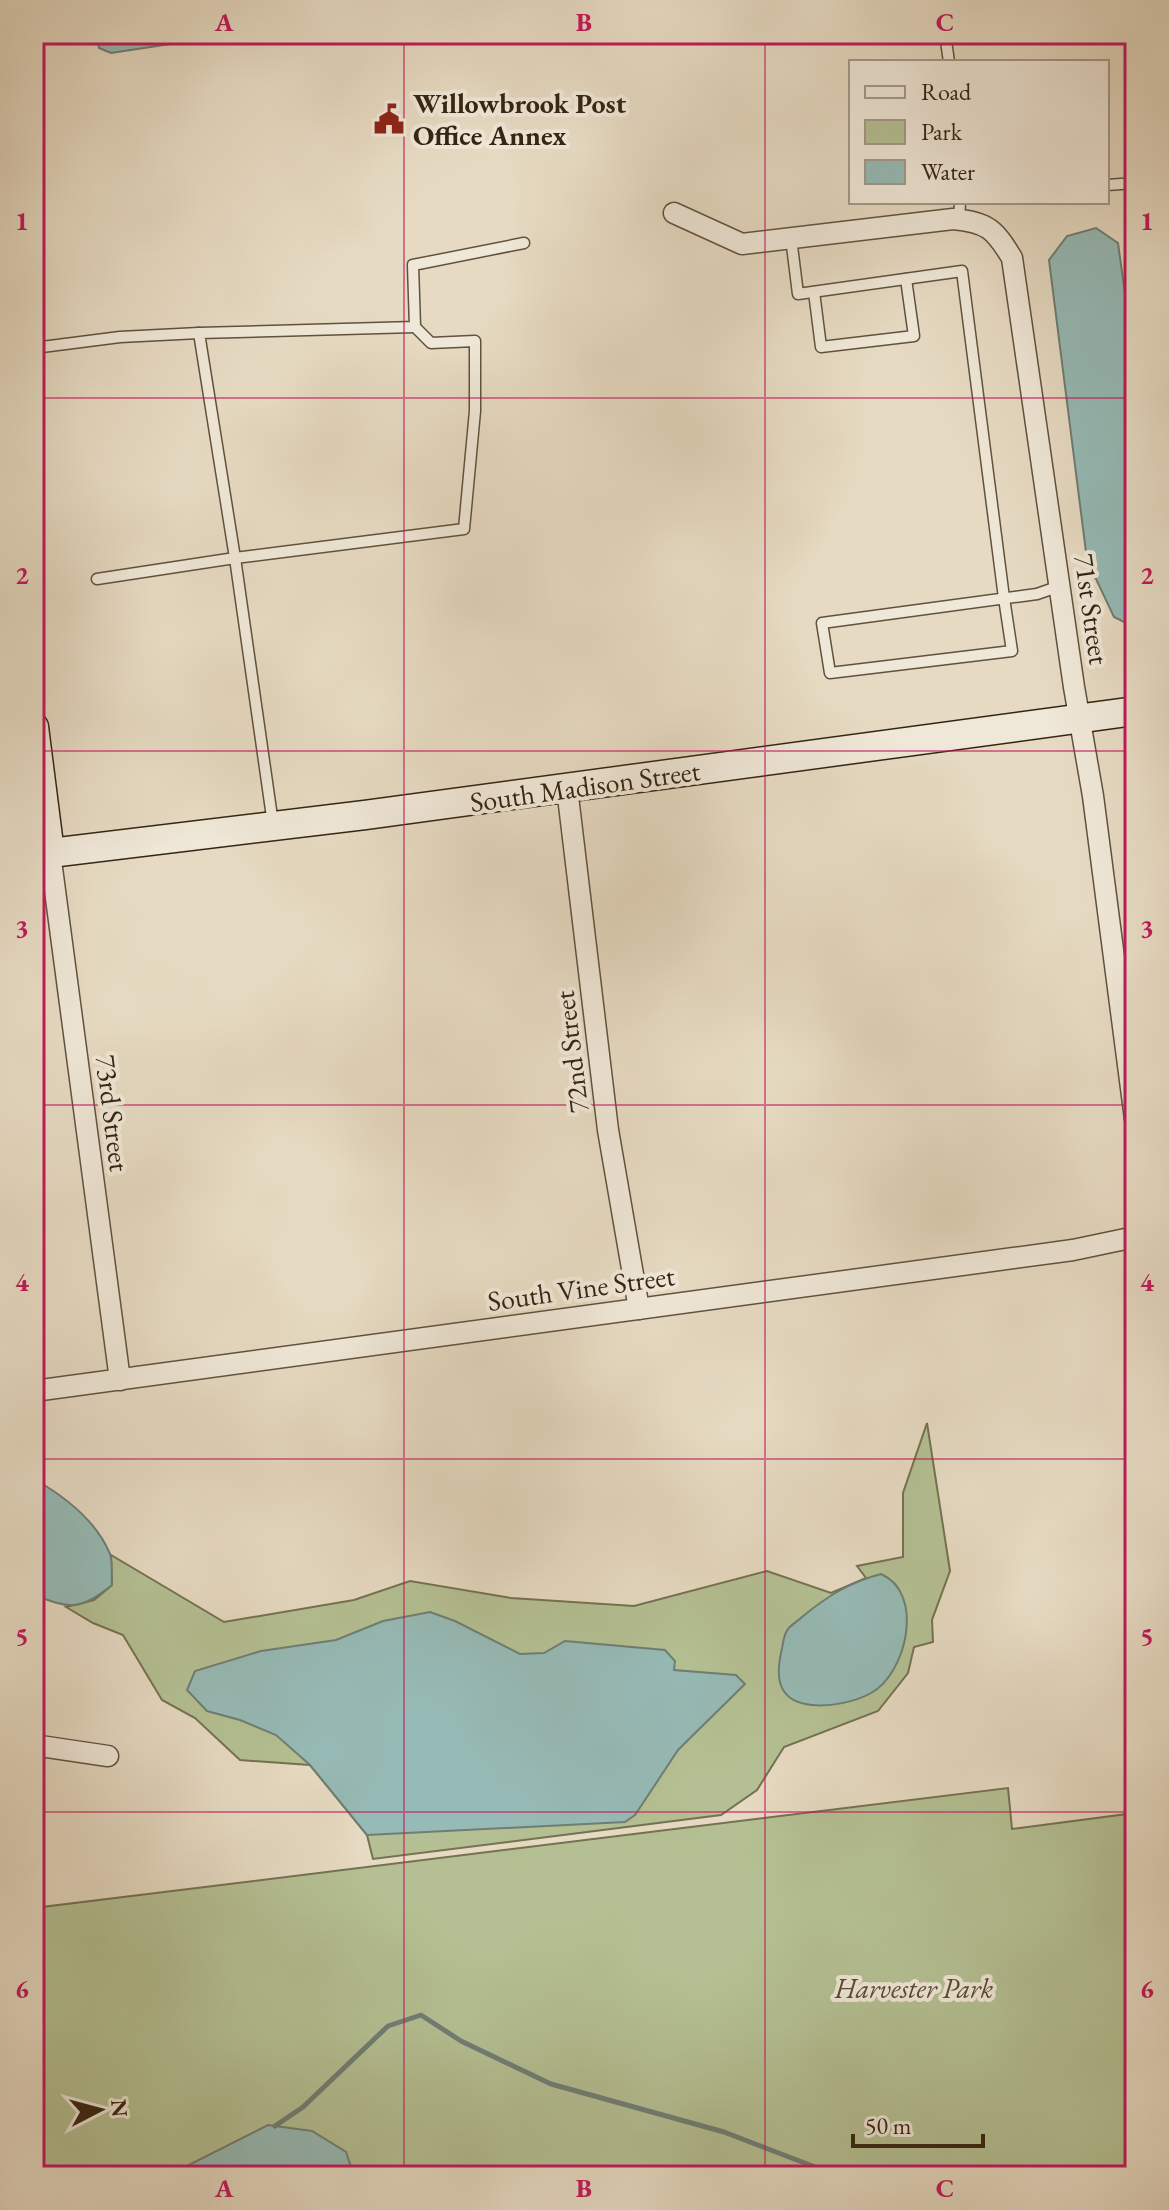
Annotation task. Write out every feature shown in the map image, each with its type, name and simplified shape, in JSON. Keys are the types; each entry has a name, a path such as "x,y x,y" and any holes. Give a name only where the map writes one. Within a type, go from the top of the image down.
{"street":[{"name":"71st Street","path":"674,213 742,244 925,223 960,211 996,231 1012,258 1093,796 1135,1119"},
{"name":"South Madison Street","path":"42,854 567,788 1135,711"},
{"path":"34,727 42,854"},
{"name":"72nd Street","path":"567,788 608,1130 639,1309"},
{"name":"73rd Street","path":"42,854 120,1380"},
{"name":"South Vine Street","path":"34,1391 1073,1250 1135,1237"},
{"path":"34,1745 108,1756"}],"lane":[{"path":"945,34 949,60"},
{"path":"1109,185 1135,183"},
{"path":"791,238 798,294 962,271 1004,598 1012,651 830,673 822,623 1004,598 1037,594 1060,586"},
{"path":"97,579 464,529 475,411 475,341 431,343 415,327 413,265 524,243"},
{"path":"814,292 821,347 914,336 906,279"},
{"path":"34,348 120,337 415,327"},
{"path":"199,333 274,826"}],"green space":[{"path":"927,1423 950,1571 932,1620 933,1642 914,1647 908,1673 878,1711 784,1747 757,1790 721,1815 373,1859 367,1835 310,1765 240,1760 195,1718 162,1700 123,1635 93,1623 66,1607 94,1600 112,1585 111,1555 224,1622 354,1600 410,1581 511,1598 634,1606 767,1571 831,1593 866,1578 857,1566 903,1557 903,1493"},
{"name":"Harvester Park","path":"1008,1788 1012,1829 1135,1813 1135,2176 34,2176 34,1908"}],"water":[{"path":"96,34 237,34 111,53 99,48"},
{"path":"1096,228 1118,243 1135,366 1135,624 1132,626 1114,617 1087,560 1049,260 1067,236"},
{"path":"34,1479 78,1510 96,1530 110,1554 112,1585 91,1600 66,1605 34,1595"},
{"path":"881,1574 895,1584 903,1598 907,1615 902,1652 894,1669 884,1683 871,1693 850,1701 819,1705 793,1700 782,1688 779,1673 783,1641 788,1629 839,1591"},
{"path":"430,1612 455,1621 520,1654 544,1653 565,1641 665,1650 675,1661 674,1670 736,1675 745,1684 678,1750 635,1815 625,1822 367,1835 310,1765 276,1735 207,1711 187,1690 195,1671 261,1651 336,1640 383,1621"},
{"path":"268,2125 312,2131 346,2152 354,2176 167,2176"}],"waterway":[{"path":"275,2126 303,2107 388,2026 421,2015 461,2041 551,2084 724,2132 828,2172"}],"place":[{"name":"Willowbrook Post Office Annex","path":"389,119"}]}
